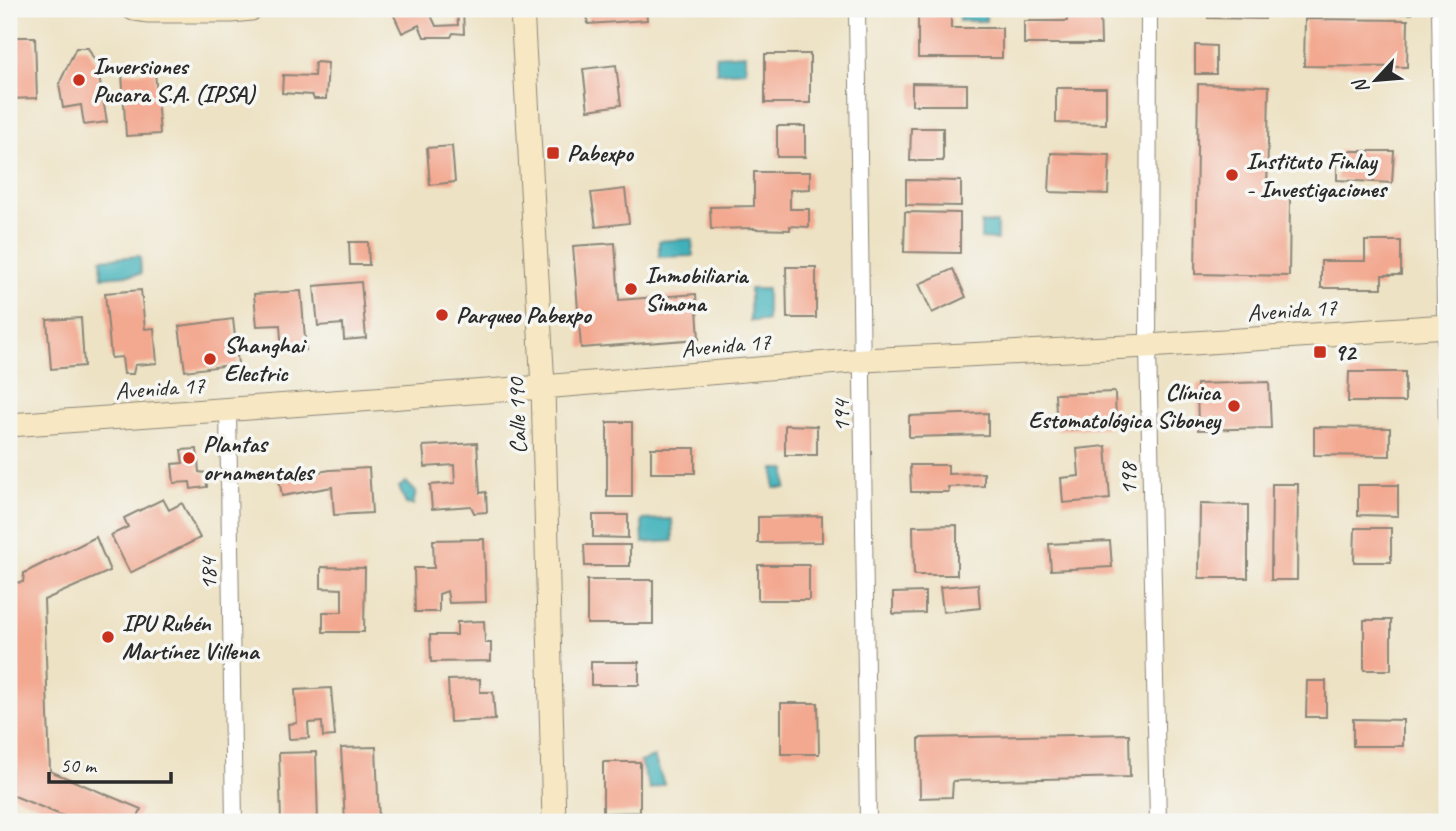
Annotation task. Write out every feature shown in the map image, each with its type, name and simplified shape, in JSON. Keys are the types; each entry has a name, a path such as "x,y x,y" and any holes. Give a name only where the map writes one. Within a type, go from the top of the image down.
{"street":[{"path":"134,9 231,12 251,9"},
{"name":"Calle 190","path":"522,9 543,387 554,822"},
{"name":"194","path":"857,9 868,822"},
{"name":"198","path":"1149,9 1147,346 1158,822"},
{"path":"1440,9 1447,424"},
{"name":"Avenida 17","path":"9,425 543,387 863,360 1147,346 1446,326"},
{"name":"184","path":"228,409 234,822"}],"water":[{"path":"960,9 986,9 986,21 959,21"},
{"path":"745,54 746,71 717,73 716,56"},
{"path":"981,223 997,223 997,240 981,239"},
{"path":"692,239 693,256 659,257 659,241"},
{"path":"140,256 141,274 102,277 101,259"},
{"path":"750,289 767,289 767,321 750,321"},
{"path":"774,469 786,469 786,488 774,488"},
{"path":"406,482 416,492 413,505 406,504 399,487"},
{"path":"672,519 673,541 643,543 642,520"},
{"path":"654,757 664,784 650,789 640,762"}],"building":[{"path":"391,9 433,9 429,11 436,26 458,25 457,9 463,9 464,34 424,37 419,25 402,33"},
{"path":"587,9 646,9 647,20 588,24"},
{"path":"918,9 951,9 951,28 1002,28 1002,58 918,58"},
{"path":"1067,9 1100,9 1101,44 1024,44 1024,21 1067,21"},
{"path":"1209,9 1265,9 1265,19 1208,18"},
{"path":"1323,9 1412,9 1412,14 1323,12"},
{"path":"1305,19 1408,20 1407,67 1304,66"},
{"path":"11,37 35,37 37,98 9,99"},
{"path":"1195,45 1216,46 1216,74 1195,74"},
{"path":"76,48 88,48 97,65 107,122 84,125 81,105 63,108 59,84"},
{"path":"765,54 810,54 810,103 765,103"},
{"path":"315,62 328,63 326,99 282,93 283,75 314,76"},
{"path":"616,65 621,105 588,110 583,69"},
{"path":"155,71 160,134 126,136 122,73"},
{"path":"912,83 967,84 967,105 912,105"},
{"name":"Instituto Finlay - Investigaciones","path":"1198,84 1269,86 1267,198 1290,198 1289,276 1195,274"},
{"path":"1056,88 1106,88 1106,124 1056,123"},
{"path":"777,126 805,126 805,157 777,157"},
{"path":"911,128 943,128 943,161 910,161"},
{"path":"452,146 455,182 430,185 427,148"},
{"path":"1337,151 1394,151 1392,183 1337,180"},
{"path":"1051,153 1110,155 1108,194 1049,192"},
{"path":"754,172 810,172 810,189 790,190 790,209 809,209 809,227 790,226 790,230 711,229 710,207 754,206"},
{"path":"906,180 961,181 961,206 906,205"},
{"path":"625,189 629,223 596,227 591,193"},
{"path":"905,212 960,213 960,253 904,252"},
{"path":"1365,241 1401,241 1401,275 1382,275 1382,288 1321,288 1321,261 1365,261"},
{"path":"349,242 368,242 369,265 350,265"},
{"path":"615,243 619,300 696,294 699,339 581,348 573,246"},
{"path":"786,267 816,267 816,318 787,318"},
{"path":"953,269 966,297 932,313 919,284"},
{"path":"361,282 366,338 344,340 343,324 318,326 314,286"},
{"path":"141,290 145,329 154,328 157,363 135,365 133,374 124,374 122,357 111,358 105,293"},
{"path":"301,291 306,350 282,352 280,325 257,326 254,294"},
{"path":"81,318 84,366 51,369 47,320"},
{"path":"233,319 238,364 185,371 179,326"},
{"path":"1349,372 1405,372 1405,402 1348,402"},
{"name":"Clínica Estomatológica Siboney","path":"1269,382 1271,428 1198,430 1197,384"},
{"path":"1115,392 1116,427 1057,430 1055,394"},
{"path":"988,413 988,435 909,437 909,416"},
{"path":"607,422 632,422 632,497 607,497"},
{"path":"785,425 817,426 817,455 785,455"},
{"path":"1314,427 1390,428 1390,456 1314,455"},
{"path":"477,443 480,493 486,492 487,512 474,513 471,506 432,509 430,485 455,483 454,465 425,467 423,446"},
{"path":"1106,446 1110,499 1063,503 1061,478 1079,476 1077,449"},
{"path":"651,448 695,448 695,473 651,473"},
{"path":"197,449 199,472 206,473 207,487 191,489 190,482 174,483 172,464 183,463 181,450"},
{"path":"910,465 948,465 948,474 984,473 984,486 948,487 949,492 911,492"},
{"path":"369,468 372,513 334,515 332,487 282,496 279,479 330,470"},
{"path":"1272,484 1298,484 1297,580 1271,580"},
{"path":"1358,485 1398,485 1398,516 1358,515"},
{"path":"163,499 169,510 182,503 200,538 130,573 111,535 128,527 124,518"},
{"path":"1200,504 1248,505 1248,578 1199,578"},
{"path":"593,515 628,515 628,538 593,537"},
{"path":"822,516 822,542 758,543 758,517"},
{"path":"957,525 957,575 914,575 913,526"},
{"path":"1355,528 1391,528 1391,562 1354,562"},
{"path":"96,537 110,571 44,600 50,771 141,809 136,822 78,822 12,795 9,583 23,582 24,573"},
{"path":"484,539 486,602 449,603 447,591 439,594 439,612 415,612 414,568 434,568 433,540"},
{"path":"1110,541 1112,567 1051,570 1049,544"},
{"path":"584,545 630,545 630,566 585,566"},
{"path":"758,565 809,565 809,600 758,600"},
{"path":"321,567 365,568 364,632 323,632 323,612 342,612 342,589 321,588"},
{"path":"587,580 653,580 653,624 587,624"},
{"path":"978,584 980,608 943,612 940,587"},
{"path":"925,592 925,613 893,614 893,593"},
{"path":"1364,620 1391,620 1391,670 1364,670"},
{"path":"484,621 485,643 491,643 491,661 431,662 430,635 457,635 457,622"},
{"path":"591,662 639,662 639,685 591,685"},
{"path":"480,679 480,692 493,692 495,720 450,722 448,680"},
{"path":"1307,681 1326,681 1326,717 1306,717"},
{"path":"331,688 335,736 323,737 322,722 308,723 309,738 289,739 288,724 297,723 295,690"},
{"path":"781,703 818,703 819,754 781,754"},
{"path":"1353,719 1403,720 1403,746 1353,746"},
{"path":"1129,734 1130,777 953,781 952,797 920,798 919,738"},
{"path":"376,747 379,822 345,822 341,748"},
{"path":"316,752 318,822 281,822 279,753"},
{"path":"603,762 640,762 640,812 603,813"}],"place":[{"name":"Inversiones Pucara S.A. (IPSA)","path":"79,80"},
{"name":"Pabexpo","path":"553,153"},
{"name":"Instituto Finlay - Investigaciones","path":"1232,175"},
{"name":"Inmobiliaria Simona","path":"631,289"},
{"name":"Parqueo Pabexpo","path":"442,315"},
{"name":"92","path":"1320,352"},
{"name":"Shanghai Electric","path":"210,359"},
{"name":"Clínica Estomatológica Siboney","path":"1234,406"},
{"name":"Plantas ornamentales","path":"189,458"},
{"name":"IPU Rubén Martínez Villena","path":"108,637"}]}
